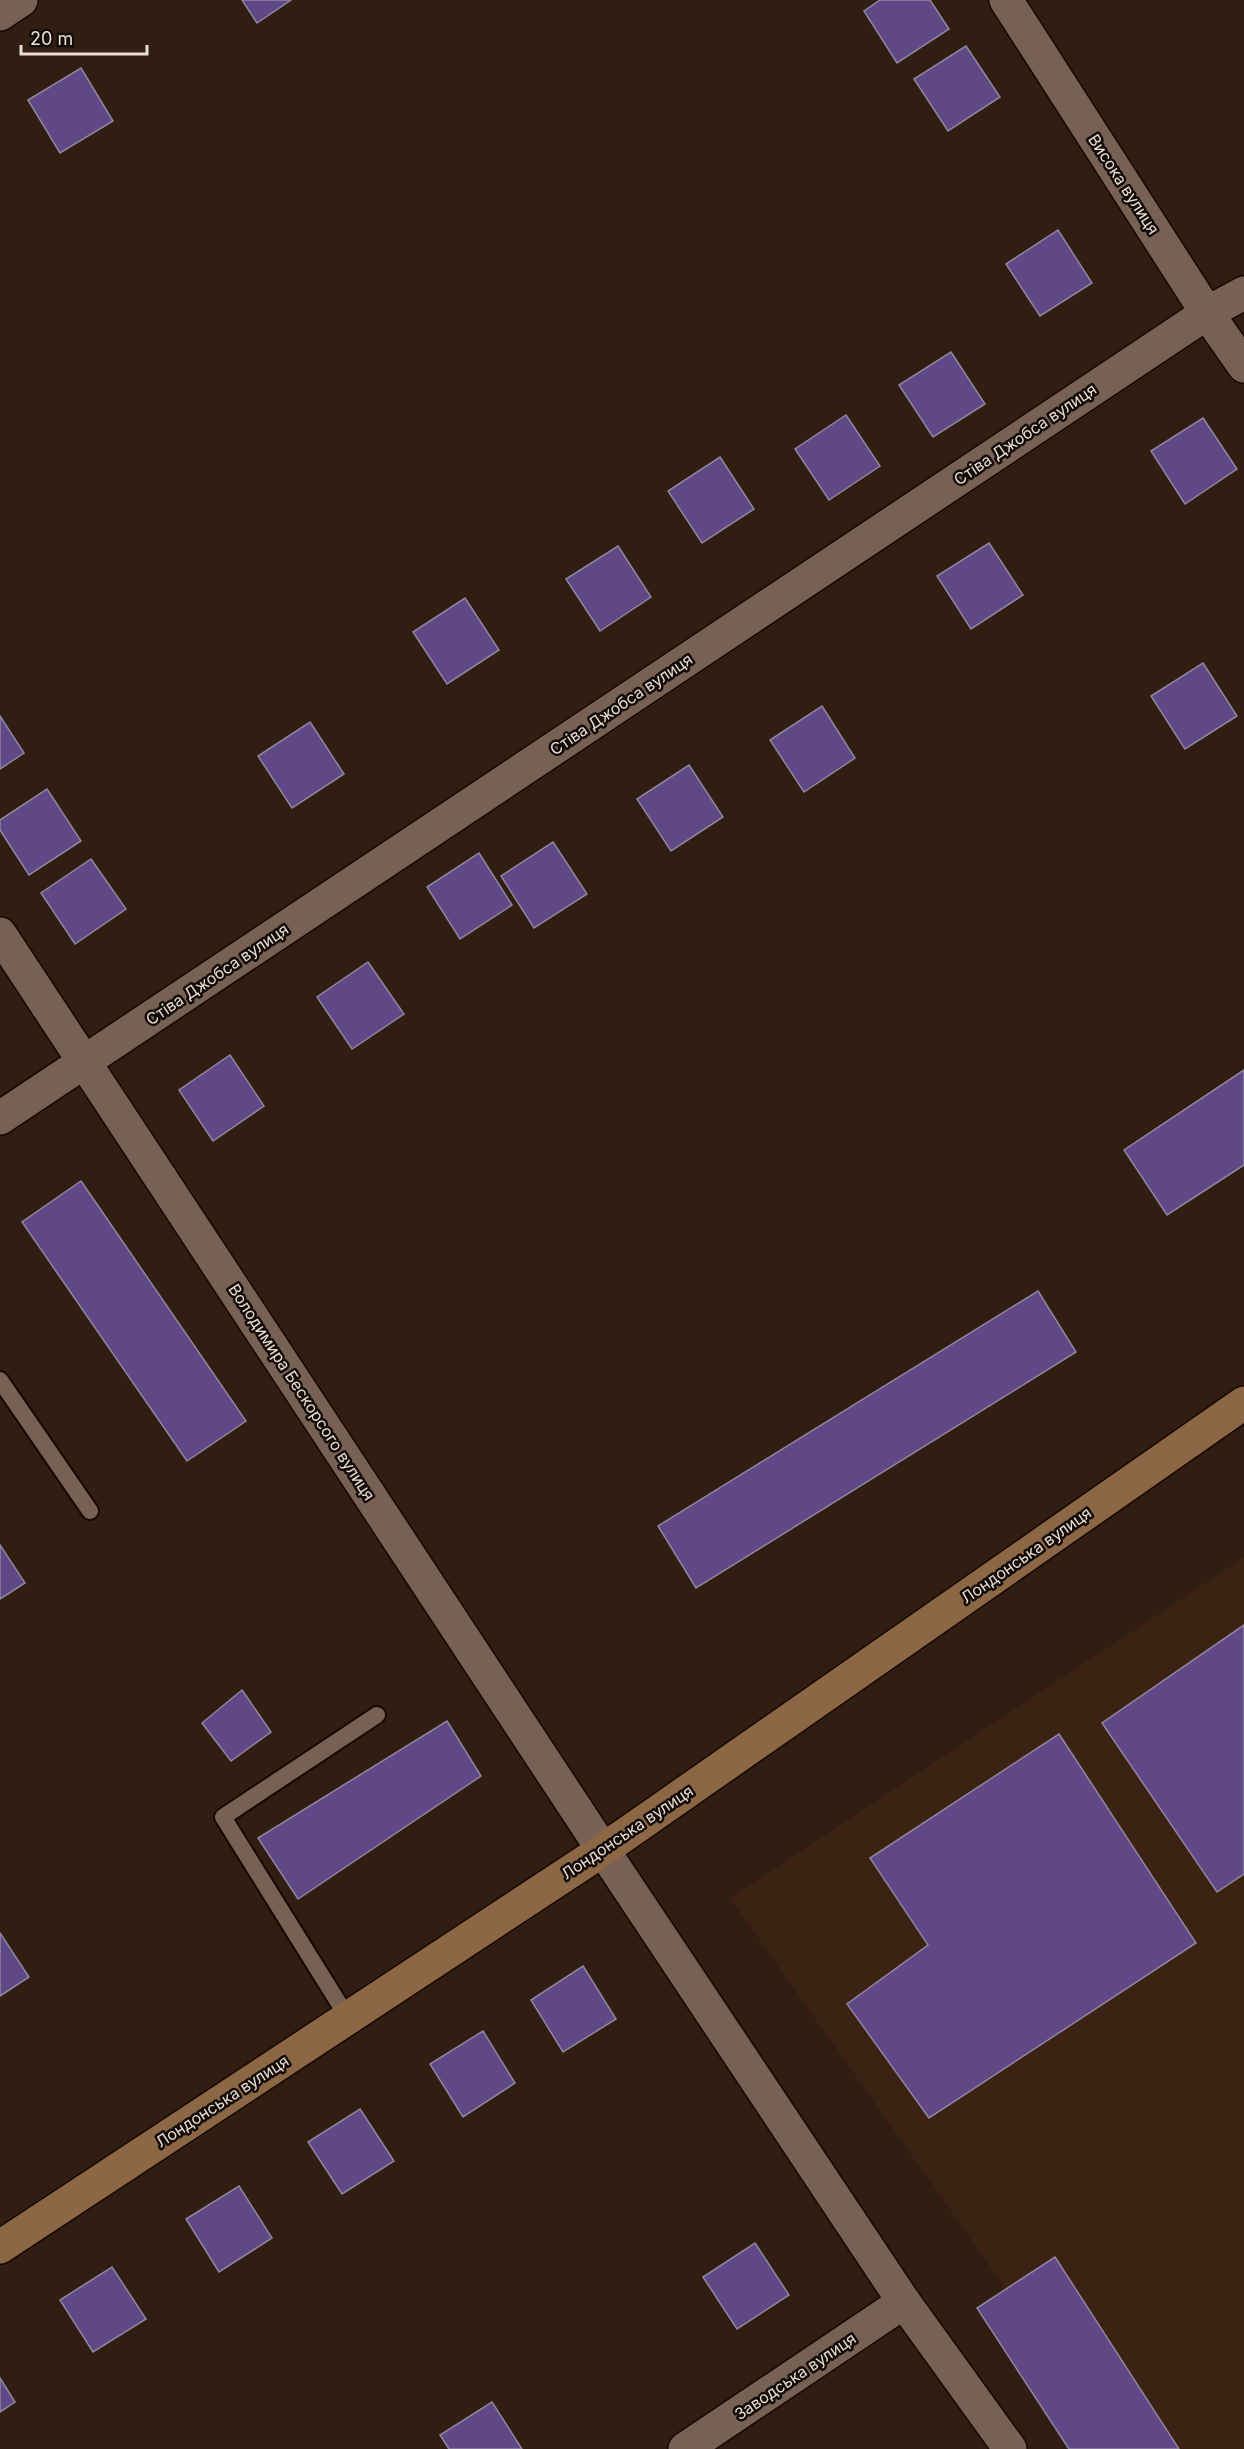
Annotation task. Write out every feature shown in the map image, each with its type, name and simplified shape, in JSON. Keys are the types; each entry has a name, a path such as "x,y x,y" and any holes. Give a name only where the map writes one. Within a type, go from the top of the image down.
{"street":[{"path":"0,14 21,0"},
{"name":"Висока вулиця","path":"1006,0 1207,313 1244,366"},
{"name":"Стіва Джобса вулиця","path":"0,1119 1207,313 1244,293"},
{"name":"Володимира Бескорсого вулиця","path":"0,934 86,1061 603,1850 904,2302 1010,2449"},
{"name":"Лондонська вулиця","path":"0,2247 603,1850 1244,1403"},
{"name":"Заводська вулиця","path":"685,2449 904,2302"}],"lane":[{"path":"0,1380 90,1511"},
{"path":"348,2018 223,1816 376,1715"}],"shaded area":[{"path":"1244,1557 1244,2449 1119,2449 730,1898"}],"building":[{"path":"242,0 291,0 257,23"},
{"path":"880,0 930,0 949,29 897,63 864,11"},
{"path":"966,46 1000,97 948,131 914,79"},
{"path":"81,68 113,121 60,153 28,100"},
{"path":"1058,230 1092,283 1040,316 1006,264"},
{"path":"951,352 985,404 933,437 899,385"},
{"path":"846,415 880,466 829,500 795,449"},
{"path":"1203,418 1237,469 1185,504 1151,451"},
{"path":"720,457 754,509 702,543 668,491"},
{"path":"989,543 1023,595 971,629 937,576"},
{"path":"618,546 651,597 600,631 566,579"},
{"path":"465,598 499,650 447,684 413,632"},
{"path":"1203,663 1237,716 1185,749 1151,696"},
{"path":"822,706 855,758 804,792 770,740"},
{"path":"0,716 24,753 0,769"},
{"path":"310,722 344,774 292,808 258,756"},
{"path":"689,765 723,817 671,851 637,799"},
{"path":"47,789 81,841 29,875 0,830 0,820"},
{"path":"553,842 587,894 534,928 501,876"},
{"path":"479,853 512,905 460,939 427,887"},
{"path":"91,859 126,909 75,944 41,893"},
{"path":"368,962 404,1014 352,1049 317,997"},
{"path":"230,1055 264,1106 213,1141 179,1090"},
{"path":"1244,1070 1244,1165 1167,1215 1124,1150"},
{"path":"81,1181 246,1421 187,1461 22,1222"},
{"path":"1038,1291 1076,1352 696,1588 658,1526"},
{"path":"0,1545 25,1583 0,1599"},
{"path":"1244,1625 1244,1874 1217,1892 1102,1723"},
{"path":"242,1690 271,1732 231,1761 202,1723"},
{"path":"447,1721 481,1776 298,1899 258,1838"},
{"path":"1059,1734 1196,1943 929,2118 847,2004 928,1945 870,1858"},
{"path":"0,1933 29,1977 0,1996"},
{"path":"583,1966 616,2019 563,2052 531,2000"},
{"path":"483,2031 515,2083 463,2117 430,2064"},
{"path":"360,2109 394,2161 342,2194 308,2142"},
{"path":"239,2186 272,2238 219,2272 186,2219"},
{"path":"755,2243 789,2295 737,2329 703,2277"},
{"path":"1055,2257 1179,2449 1069,2449 977,2308"},
{"path":"112,2267 146,2319 93,2352 60,2300"},
{"path":"0,2378 15,2402 0,2412"},
{"path":"492,2402 522,2449 449,2449 440,2435"}]}
